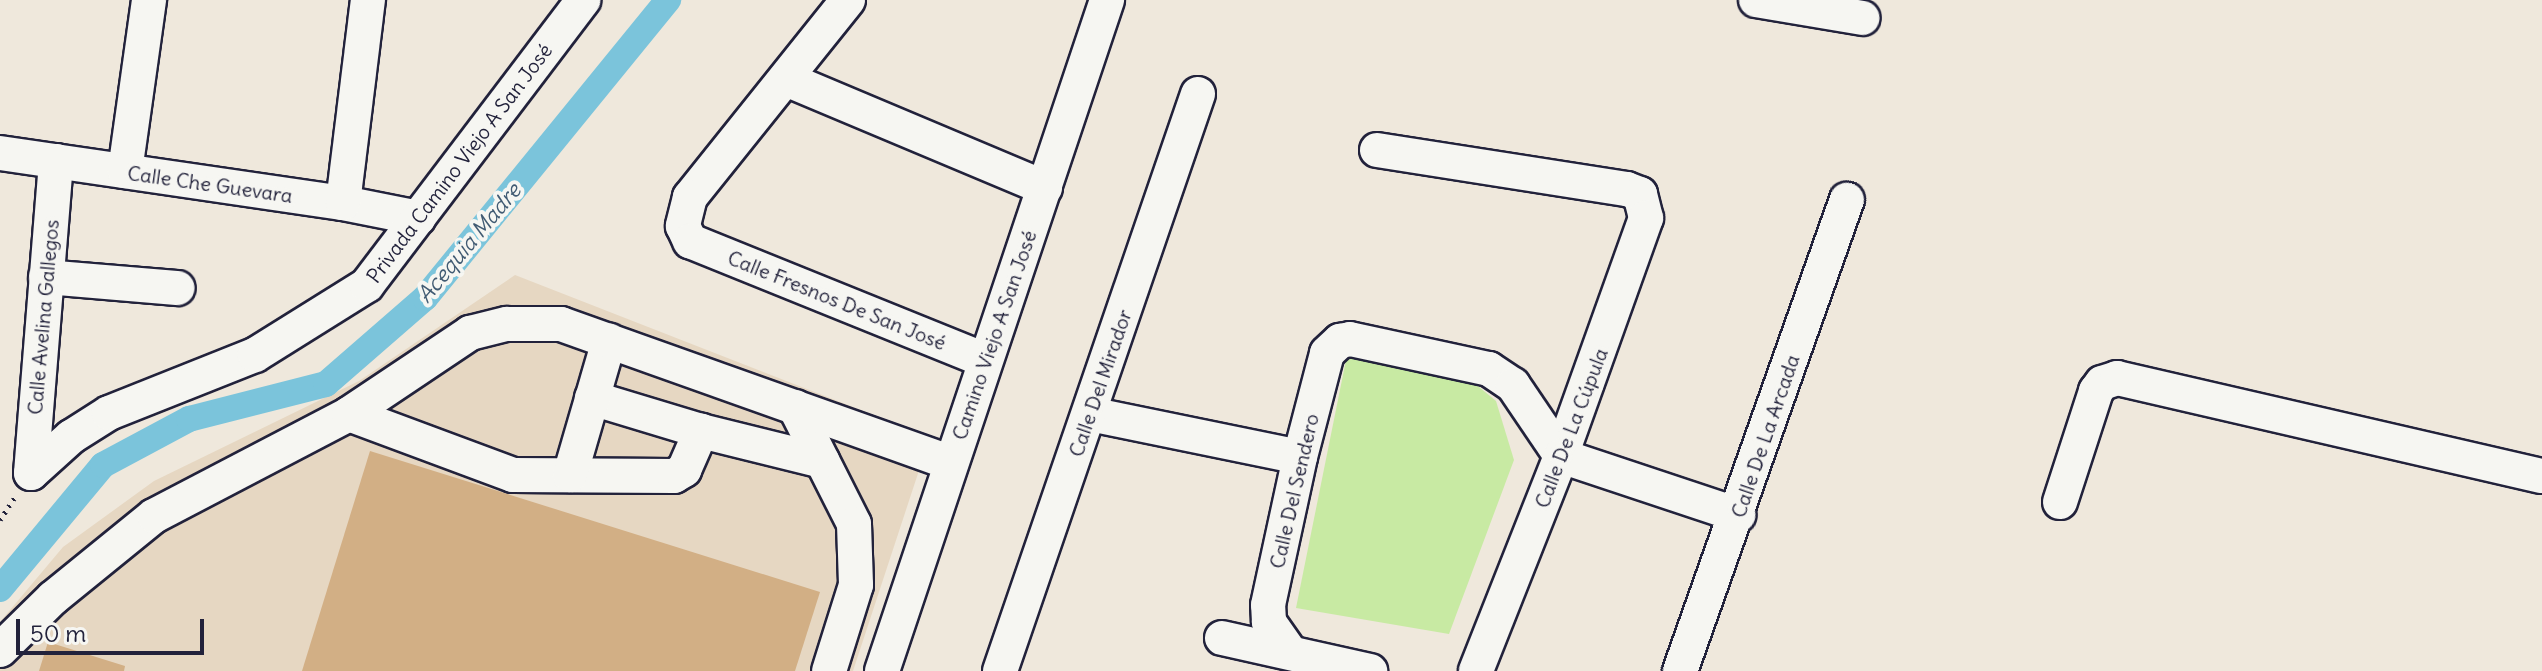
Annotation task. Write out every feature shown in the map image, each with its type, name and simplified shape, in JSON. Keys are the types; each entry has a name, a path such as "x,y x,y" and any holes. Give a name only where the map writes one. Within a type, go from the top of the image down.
{"street":[{"path":"125,171 149,0"},
{"path":"343,203 368,0"},
{"name":"Privada Camino Viejo A San José","path":"31,473 71,437 109,413 255,355 367,285 583,0"},
{"path":"848,0 786,79 1045,188"},
{"path":"1756,0 1862,18"},
{"name":"Camino Viejo A San José","path":"882,671 984,360 1045,188 1095,4"},
{"name":"Calle Fresnos De San José","path":"786,79 690,197 683,226 690,241 984,360"},
{"name":"Calle Del Mirador","path":"1000,671 1198,94"},
{"name":"Calle De La Cúpula","path":"1377,150 1627,189 1640,194 1646,218 1561,456 1476,671"},
{"name":"Calle Che Guevara","path":"0,153 343,203 419,218"},
{"name":"Calle Avelina Gallegos","path":"31,473 56,161"},
{"name":"Calle De La Arcada","path":"1680,671 1738,515 1847,200"},
{"path":"46,277 178,288"},
{"path":"0,650 53,598 154,516 349,414 470,333 531,322 561,324 951,463"},
{"name":"Calle Del Sendero","path":"1290,652 1269,622 1268,605 1300,457 1327,353 1333,345 1350,339 1489,369 1513,385 1561,456"},
{"path":"570,475 609,341"},
{"path":"2060,502 2096,391 2102,383 2117,378 2542,476"},
{"path":"592,398 701,431 822,461"},
{"path":"795,407 854,524 858,564 849,614 829,671"},
{"path":"349,414 513,475 674,476 684,470 701,431"},
{"path":"1090,414 1300,457"},
{"path":"1561,456 1738,515"},
{"path":"1222,638 1370,671"}],"shaded area":[{"path":"515,275 930,437 853,671 0,671 0,622 63,547 154,481 359,381"}],"green space":[{"path":"1348,350 1455,367 1496,401 1514,460 1449,634 1296,608"}],"building":[{"path":"370,451 820,592 795,671 302,671"},
{"path":"48,642 125,666 124,671 39,671"}],"waterway":[{"name":"Acequia Madre","path":"0,589 103,465 189,419 326,384 425,298 668,0"}]}
